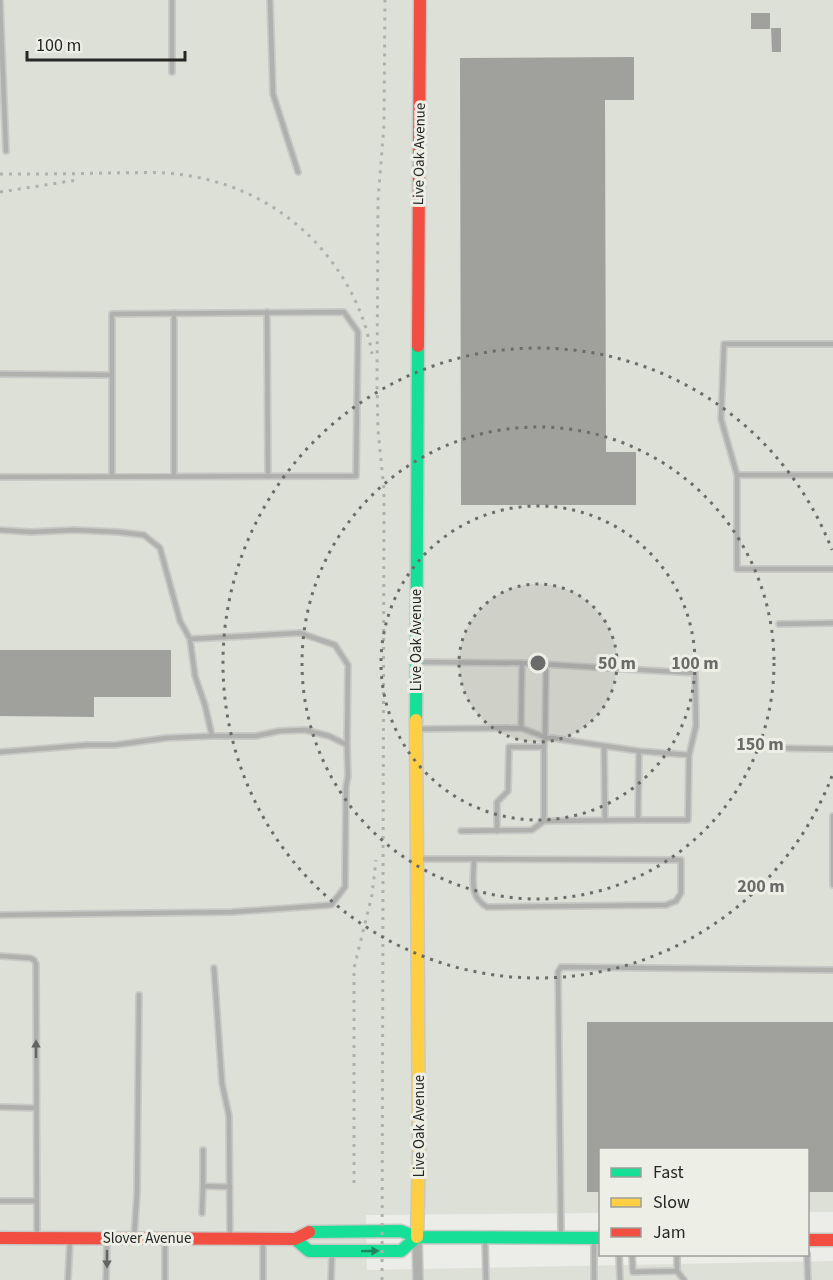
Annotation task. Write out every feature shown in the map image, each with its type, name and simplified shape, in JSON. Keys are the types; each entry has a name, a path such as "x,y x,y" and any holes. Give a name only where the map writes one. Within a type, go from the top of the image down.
{"street":[{"name":"Live Oak Avenue","path":"418,1280 416,662 420,0"},
{"name":"Slover Avenue","path":"0,1238 295,1239 310,1231 401,1231 417,1237 597,1238"},
{"name":"Slover Avenue","path":"295,1239 309,1251 401,1251 417,1237"},
{"path":"809,1240 833,1240"}],"lane":[{"path":"0,0 6,152"},
{"path":"172,0 172,72"},
{"path":"270,0 273,94 298,172"},
{"path":"267,312 268,476"},
{"path":"0,477 356,476 358,332 344,312 112,314 112,476"},
{"path":"174,314 174,476"},
{"path":"833,344 724,344 721,419 737,475 737,569 833,569"},
{"path":"0,374 112,375"},
{"path":"737,475 833,476"},
{"path":"0,530 31,532 74,530 144,535 160,548 177,613 190,639 195,676 212,736"},
{"path":"779,624 833,623"},
{"path":"0,915 296,909 331,905 345,887 348,665 335,645 300,633 190,639"},
{"path":"416,662 522,663 695,673 696,726 689,755 688,820 544,821 532,830 461,831"},
{"path":"521,728 522,663"},
{"path":"544,821 546,665"},
{"path":"416,729 521,728 544,737 639,751 689,755"},
{"path":"0,752 115,745 166,738 256,736 279,731 305,730 328,736 347,745"},
{"path":"604,746 605,820"},
{"path":"497,831 497,802 508,791 509,747 544,747"},
{"path":"771,748 833,749"},
{"path":"638,820 639,751"},
{"path":"833,816 833,885"},
{"path":"417,859 474,859 681,860 681,893 676,901 666,905 487,906 478,902 474,892 474,859"},
{"path":"0,956 30,958 36,964 37,1238"},
{"path":"214,968 222,1083 230,1116 231,1239"},
{"path":"561,1238 558,972 561,968 833,970"},
{"path":"134,1238 137,1194 139,995"},
{"path":"0,1107 36,1108"},
{"path":"202,1213 203,1150"},
{"path":"203,1186 230,1187"},
{"path":"0,1201 37,1201"},
{"path":"68,1280 70,1238"},
{"path":"106,1280 107,1238"},
{"path":"485,1238 486,1280"},
{"path":"594,1280 597,1238"},
{"path":"165,1239 165,1280"},
{"path":"263,1239 263,1280"},
{"path":"331,1280 332,1251"},
{"path":"619,1256 620,1280"},
{"path":"633,1256 633,1272 677,1271"},
{"path":"677,1256 677,1271 684,1280"},
{"path":"807,1256 808,1280"}],"shaded area":[{"path":"0,0 833,0 833,1212 809,1212 809,1148 599,1148 599,1213 366,1215 367,1270 833,1261 833,1280 0,1280"}],"building":[{"path":"751,13 770,13 770,29 751,29"},
{"path":"771,28 781,28 781,52 772,52"},
{"path":"634,57 634,100 605,100 606,452 636,452 636,505 461,505 460,58"},
{"path":"0,650 171,650 171,697 94,697 94,717 0,716"},
{"path":"587,1022 833,1022 833,1192 809,1192 809,1148 599,1148 599,1192 587,1192"}],"railway":[{"path":"382,1280 384,490 378,430 377,384 378,200 384,125 385,0"},
{"path":"0,174 165,173 208,180 249,194 286,216 302,229 328,257 353,296 365,324 372,354"},
{"path":"0,192 77,180"},
{"path":"354,1183 354,968 372,895 376,860"}],"traffic: fast":[{"path":"416,720 418,346"},
{"path":"309,1232 401,1231 417,1237 599,1238"},
{"path":"295,1239 309,1251 401,1251 417,1237"}],"traffic: slow":[{"path":"416,720 419,1153 417,1237"}],"traffic: jam":[{"path":"418,346 420,0"},
{"path":"0,1238 295,1239 309,1232"},
{"path":"809,1240 833,1240"}]}
